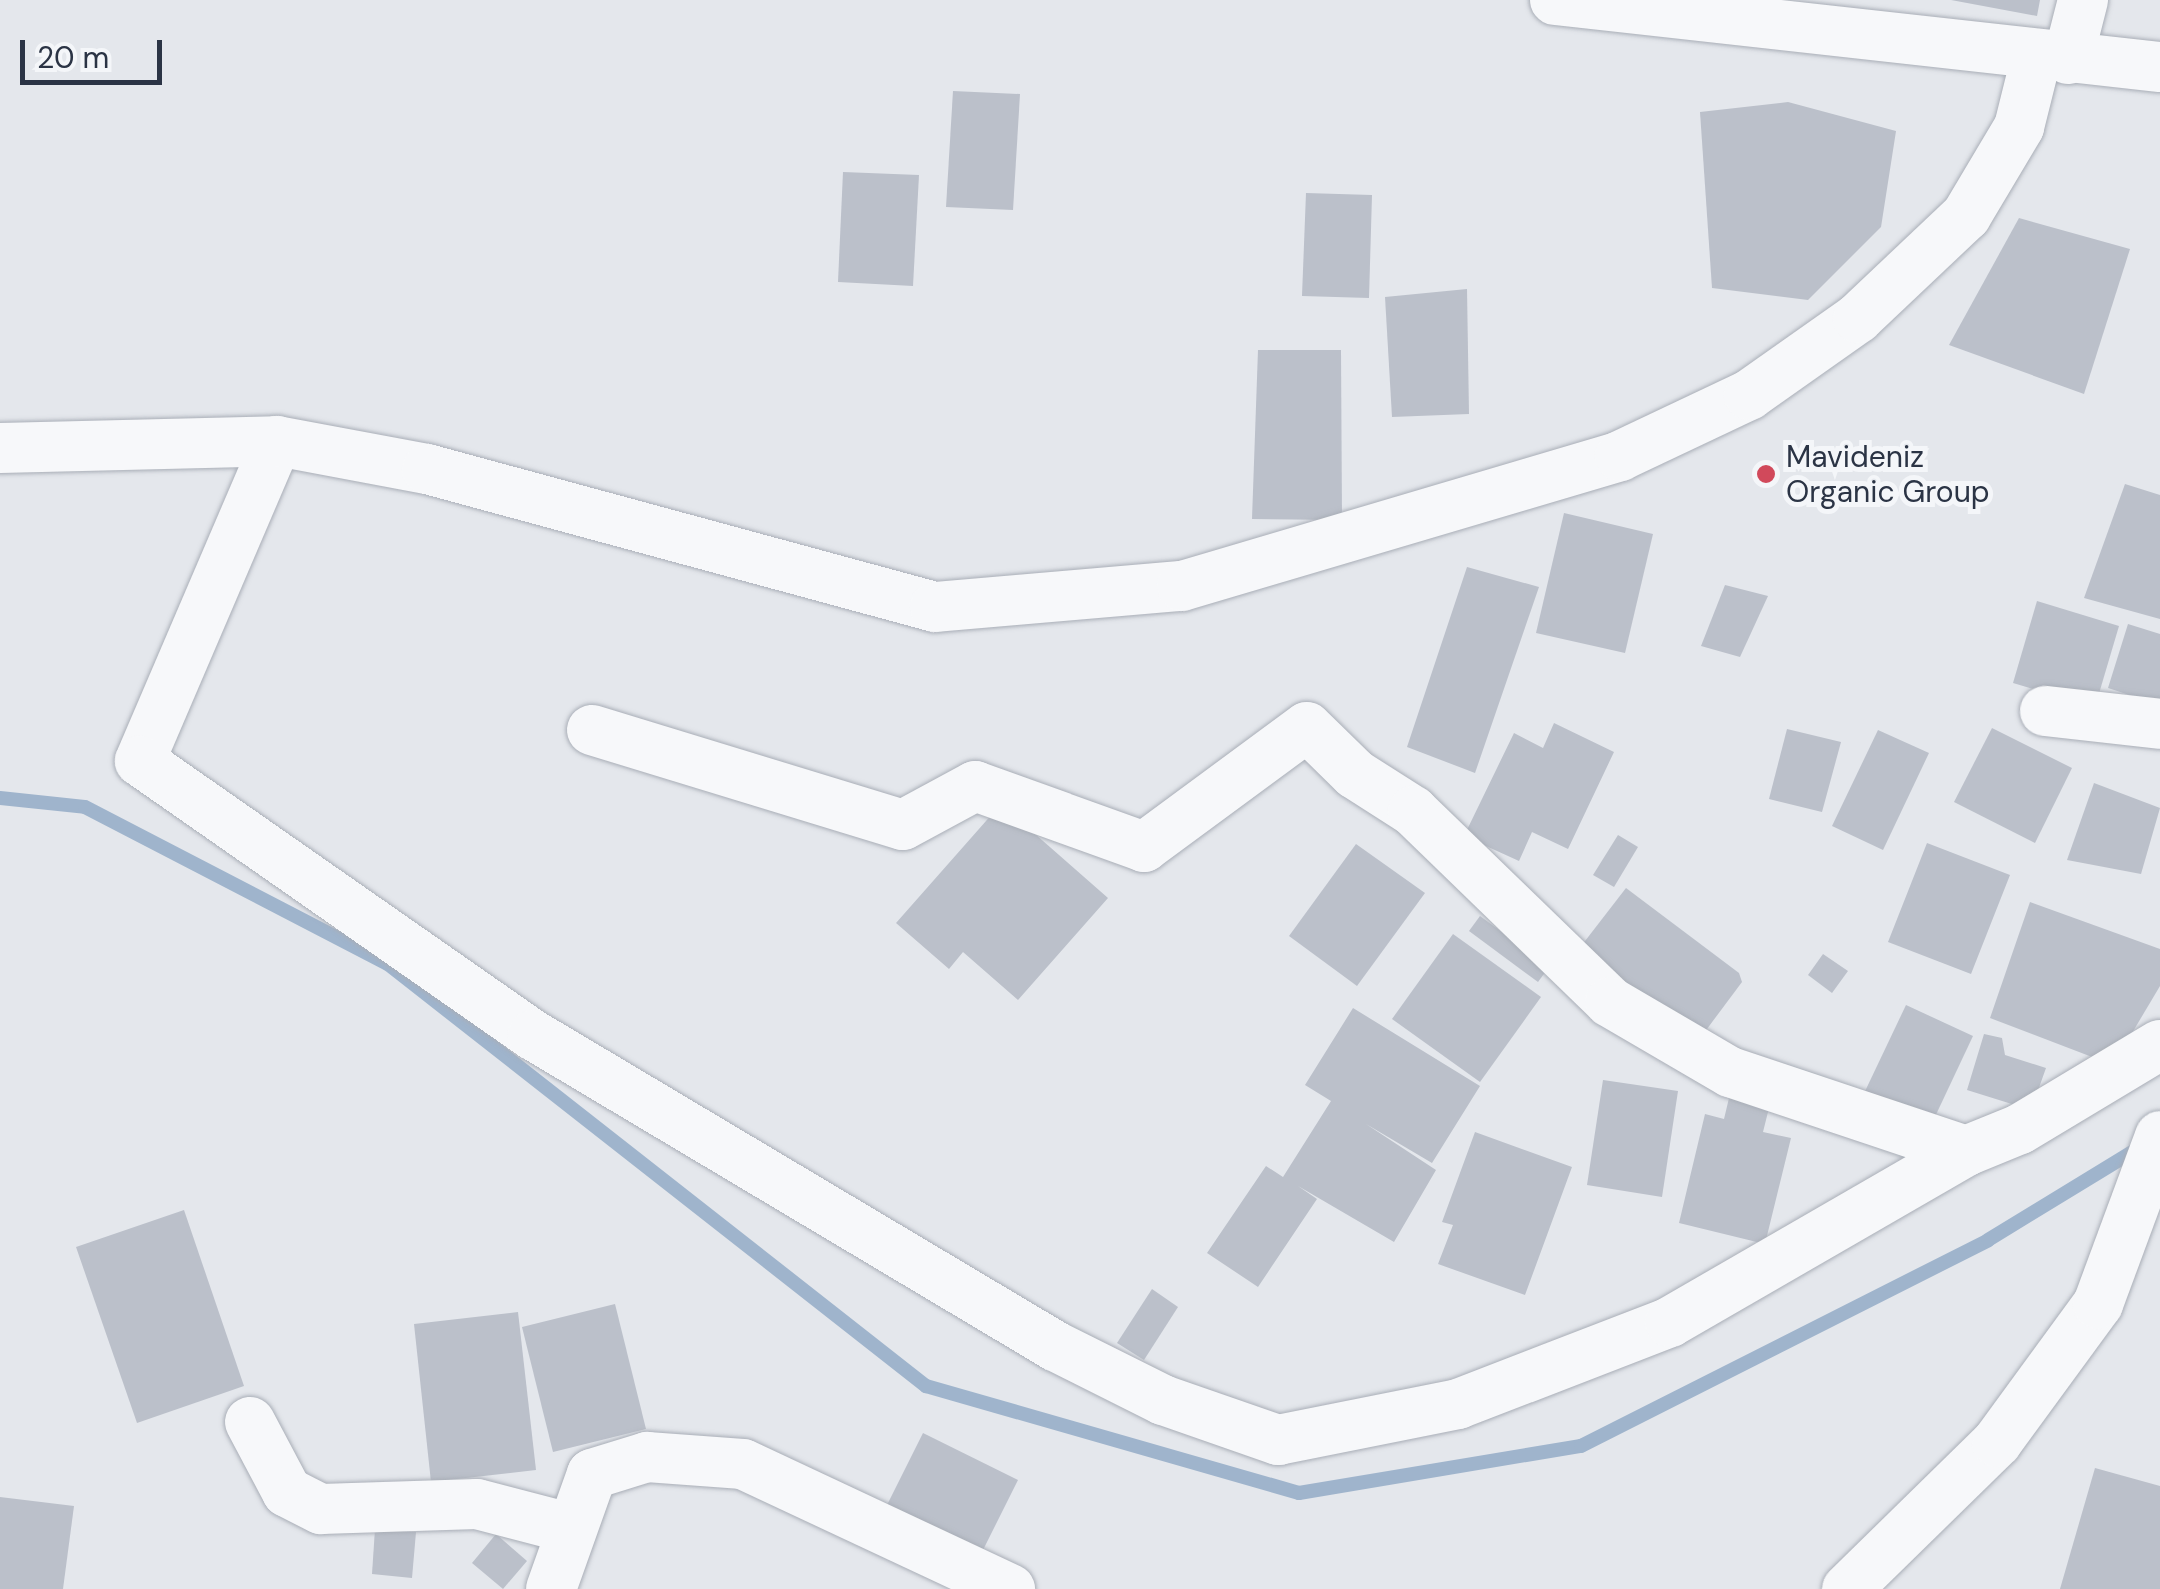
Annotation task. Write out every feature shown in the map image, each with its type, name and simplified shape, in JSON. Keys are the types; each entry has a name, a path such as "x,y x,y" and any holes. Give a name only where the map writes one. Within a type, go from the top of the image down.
{"street":[{"path":"1555,0 2052,59 2160,67"},
{"path":"0,448 278,441 428,468 935,607 1182,586 1620,456 1749,394 1858,318 1966,216 2084,0"},
{"path":"278,441 140,760 533,1035 1054,1346 1163,1400 1278,1440 1458,1404 1670,1322 1966,1151 2020,1128 2160,1045"},
{"path":"2046,712 2160,724"},
{"path":"592,730 903,826 975,786 1144,846 1307,727 1354,774 1413,811 1610,1002 1730,1072 1966,1151"},
{"path":"1847,1589 1997,1442 2098,1304 2160,1136"},
{"path":"250,1422 287,1492 321,1509 477,1504 569,1528"},
{"path":"551,1589 569,1528 592,1474 647,1458 743,1464 1010,1589"}],"building":[{"path":"1951,0 2040,0 2037,16"},
{"path":"953,91 1020,94 1013,210 946,207"},
{"path":"1788,102 1896,131 1881,227 1808,300 1712,288 1700,112"},
{"path":"843,172 919,175 913,286 838,282"},
{"path":"1306,193 1372,195 1369,298 1302,296"},
{"path":"2019,218 2130,249 2084,394 1949,345"},
{"path":"1467,289 1469,414 1392,417 1385,297"},
{"path":"1258,350 1341,350 1342,520 1252,519"},
{"path":"2125,484 2160,495 2160,619 2084,598"},
{"path":"1564,513 1653,534 1625,653 1536,633"},
{"path":"1467,567 1539,587 1475,773 1407,747"},
{"path":"1725,585 1768,596 1740,657 1701,646"},
{"path":"2037,601 2119,626 2095,707 2013,683"},
{"path":"2128,624 2160,634 2160,705 2108,688"},
{"path":"1554,723 1614,752 1568,849 1532,832 1519,861 1464,836 1514,733 1543,748"},
{"path":"1992,728 2072,768 2035,843 1954,802"},
{"path":"1787,729 1841,742 1822,812 1769,799"},
{"path":"1878,730 1929,753 1883,850 1832,826"},
{"path":"2094,783 2160,808 2141,874 2067,860"},
{"path":"1001,804 1108,898 1018,1000 963,952 949,969 896,923"},
{"path":"1618,835 1638,847 1614,887 1593,875"},
{"path":"1927,843 2010,875 1971,974 1888,942"},
{"path":"1356,844 1425,893 1357,986 1289,936"},
{"path":"1626,888 1739,973 1742,982 1695,1045 1575,954"},
{"path":"2030,902 2160,949 2160,986 2113,1065 1990,1018"},
{"path":"1480,916 1549,967 1538,982 1469,931"},
{"path":"1453,934 1541,997 1480,1082 1392,1019"},
{"path":"1823,954 1848,971 1832,993 1808,975"},
{"path":"1906,1005 1973,1036 1925,1138 1858,1106"},
{"path":"1353,1008 1480,1086 1432,1163 1366,1124 1436,1170 1394,1242 1298,1186 1317,1199 1258,1287 1207,1253 1266,1166 1283,1177 1331,1101 1305,1085"},
{"path":"1984,1034 2002,1038 2005,1055 2046,1068 2031,1110 1967,1090"},
{"path":"1603,1080 1678,1091 1662,1197 1587,1185"},
{"path":"1729,1098 1769,1108 1763,1132 1791,1138 1765,1244 1679,1223 1705,1114 1724,1119"},
{"path":"1475,1132 1572,1167 1525,1295 1438,1264 1453,1225 1442,1222"},
{"path":"184,1210 244,1386 137,1423 76,1247"},
{"path":"1152,1289 1178,1307 1144,1360 1117,1343"},
{"path":"615,1304 646,1429 553,1452 522,1327"},
{"path":"518,1312 536,1470 431,1482 414,1324"},
{"path":"923,1433 1018,1480 982,1552 887,1505"},
{"path":"2095,1468 2160,1486 2160,1589 2060,1589"},
{"path":"0,1497 74,1506 63,1589 0,1589"},
{"path":"375,1529 416,1532 412,1578 372,1574"},
{"path":"496,1534 527,1561 503,1589 472,1563"}],"waterway":[{"path":"0,798 85,807 388,964 926,1386 1299,1493 1581,1446 1988,1240 2142,1146"}],"place":[{"name":"Mavideniz Organic Group","path":"1766,474"}]}
